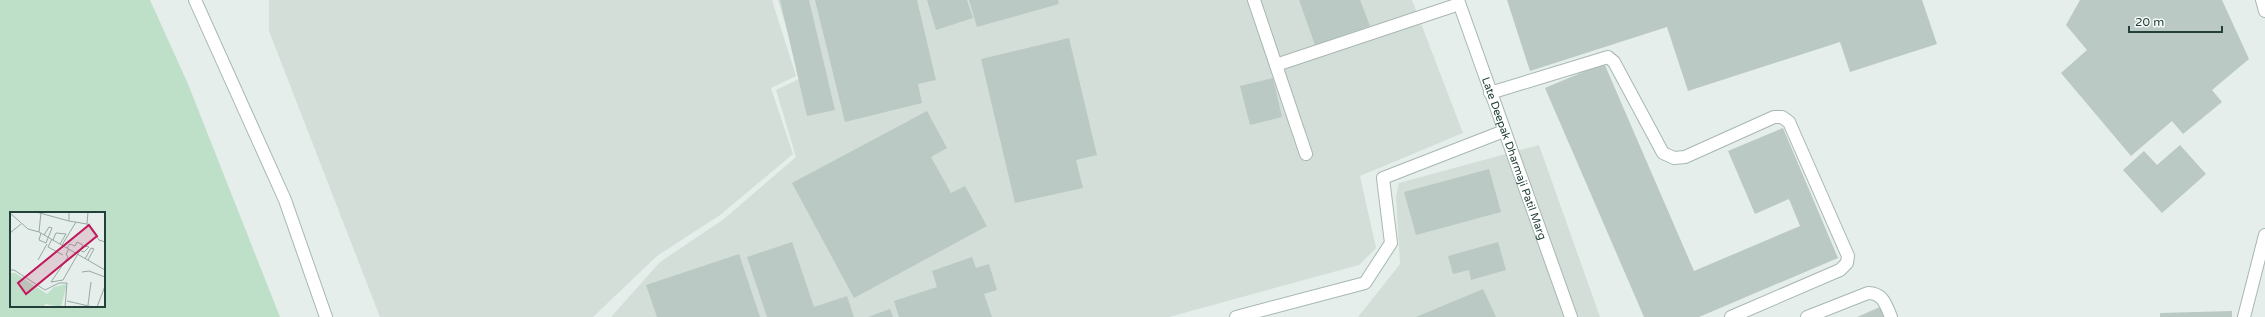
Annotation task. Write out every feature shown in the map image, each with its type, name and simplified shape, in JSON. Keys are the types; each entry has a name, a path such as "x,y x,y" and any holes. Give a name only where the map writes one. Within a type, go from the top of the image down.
{"street":[{"path":"195,0 285,200 326,317"},
{"path":"1254,0 1306,154"},
{"path":"2262,0 2265,11"},
{"path":"1276,65 1458,2"},
{"name":"Late Deepak Dharmaji Patil Marg","path":"1458,2 1571,317"},
{"path":"1490,93 1608,57 1614,62 1663,153 1674,158 1685,157 1774,117 1782,118 1789,122 1848,256 1847,263 1840,270 1731,317"},
{"path":"1236,317 1365,283 1391,243 1383,178 1504,131"},
{"path":"2244,317 2265,235"},
{"path":"1807,317 1868,293 1876,293 1883,298 1891,317"}],"shaded area":[{"path":"269,0 772,0 796,76 771,88 793,154 720,215 657,256 593,317 380,317 269,31"},
{"path":"778,0 1412,0 1463,133 1360,176 1376,248 1359,265 1169,317 611,317 660,262 724,219 796,157 776,90 801,78"},
{"path":"1539,145 1600,317 1358,317 1400,264 1396,197 1399,183"}],"green space":[{"path":"0,0 150,0 188,84 280,317 0,317"}],"building":[{"path":"780,0 809,0 835,110 807,116"},
{"path":"815,0 917,0 936,80 918,84 922,103 845,122"},
{"path":"927,0 967,0 973,18 936,30"},
{"path":"969,0 1058,0 1059,4 977,27"},
{"path":"1299,0 1360,0 1370,26 1315,45"},
{"path":"1507,0 1922,0 1937,44 1850,72 1840,42 1688,91 1667,27 1530,71"},
{"path":"2080,0 2222,0 2249,59 2212,90 2222,102 2183,134 2172,121 2131,156 2061,73 2087,50 2066,25"},
{"path":"1069,38 1097,155 1076,160 1083,188 1015,203 981,59"},
{"path":"1604,63 1694,271 1800,226 1789,199 1755,214 1728,151 1783,128 1838,258 1699,317 1644,317 1545,88"},
{"path":"1273,78 1282,117 1250,125 1240,86"},
{"path":"927,111 947,148 931,157 951,193 965,186 987,226 854,298 792,183"},
{"path":"2180,145 2206,174 2162,213 2123,170 2144,151 2157,165"},
{"path":"1489,169 1501,212 1416,235 1404,192"},
{"path":"792,242 814,307 847,296 854,317 767,317 747,257"},
{"path":"1498,242 1506,270 1471,280 1469,270 1453,274 1448,256"},
{"path":"739,254 760,317 657,317 646,285"},
{"path":"972,257 976,268 989,264 997,290 984,294 992,317 899,317 894,301 937,287 932,271"},
{"path":"1483,289 1496,317 1416,317"},
{"path":"1880,307 1884,317 1857,317"},
{"path":"890,309 893,317 868,317"},
{"path":"2232,311 2232,317 2160,317 2160,313"}]}
